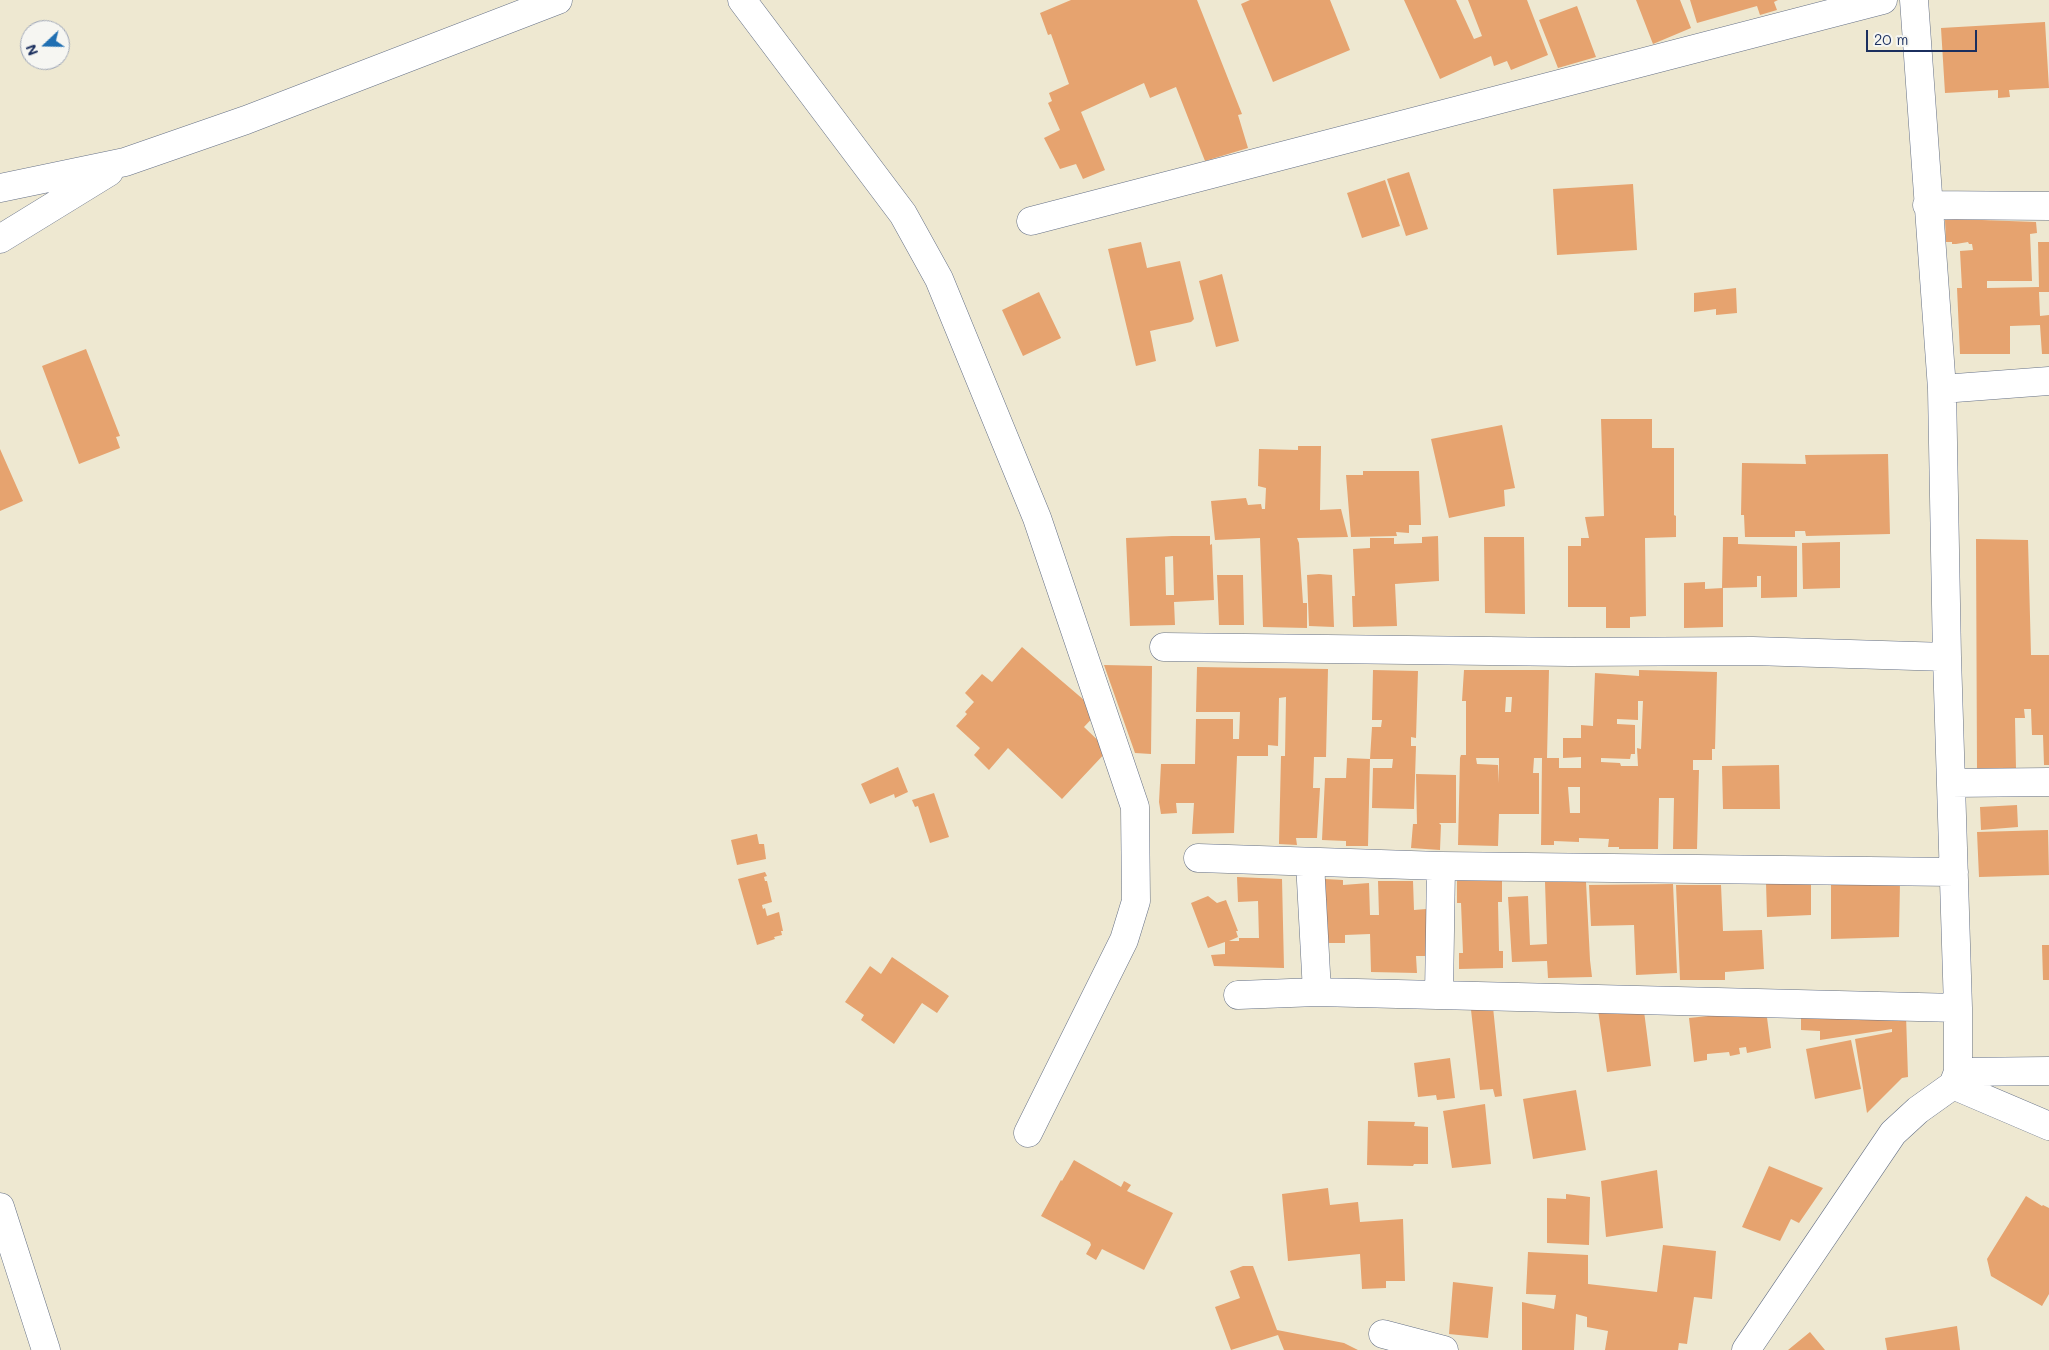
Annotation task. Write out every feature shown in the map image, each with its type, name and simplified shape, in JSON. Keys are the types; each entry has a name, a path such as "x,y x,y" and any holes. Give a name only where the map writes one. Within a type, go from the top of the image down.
{"street":[{"path":"0,188 125,162 246,120 558,0"},
{"path":"742,0 903,214 939,279 1037,518 1135,807 1136,901 1124,940 1028,1133"},
{"path":"1031,221 1883,0"},
{"path":"1914,0 1927,205 1942,389 1947,657 1958,1008 1955,1078"},
{"path":"0,239 125,162"},
{"path":"1927,205 2049,206"},
{"path":"1942,389 2049,382"},
{"path":"1164,647 1541,652 1753,651 1947,657"},
{"path":"1951,783 2049,782"},
{"path":"1198,858 1441,866 1954,872"},
{"path":"1310,862 1317,992"},
{"path":"1439,994 1441,866"},
{"path":"1238,995 1317,992 1439,994 1958,1008"},
{"path":"1746,1350 1893,1133 1955,1078 2049,1071"},
{"path":"1955,1078 2049,1126"},
{"path":"0,1208 46,1350"},
{"path":"1382,1334 1444,1350"}],"building":[{"path":"1071,0 1197,0 1242,114 1238,115 1248,148 1205,161 1176,87 1150,98 1144,83 1081,112 1105,170 1083,179 1076,164 1060,169 1044,138 1060,130 1048,103 1052,101 1049,93 1069,84 1051,34 1048,35 1040,13"},
{"path":"1250,0 1330,0 1350,50 1273,82 1241,4"},
{"path":"1404,0 1456,0 1474,39 1482,36 1468,0 1527,0 1548,55 1511,70 1507,61 1494,66 1491,56 1440,79"},
{"path":"1636,0 1680,0 1691,28 1653,44"},
{"path":"1690,0 1778,0 1774,2 1777,10 1760,15 1757,6 1697,23"},
{"path":"1577,6 1596,57 1558,68 1539,20"},
{"path":"2045,22 2049,88 2009,90 2010,97 1998,98 1998,90 1945,93 1941,28"},
{"path":"1409,172 1428,229 1406,236 1387,179"},
{"path":"1385,180 1400,226 1362,238 1347,193"},
{"path":"1633,184 1637,250 1557,255 1553,189"},
{"path":"1945,220 2036,222 2037,233 2030,234 2032,281 1987,281 1987,288 2039,287 2038,242 2049,242 2049,292 2039,292 2040,316 2049,315 2049,354 2042,354 2040,325 2010,326 2010,354 1960,354 1957,288 1962,288 1960,251 1973,250 1972,244 1968,242 1952,244 1952,242 1946,242"},
{"path":"1141,242 1147,268 1180,261 1194,319 1191,322 1150,331 1156,361 1136,366 1108,249"},
{"path":"1222,274 1239,341 1216,347 1199,281"},
{"path":"1736,288 1737,313 1716,315 1716,309 1694,312 1694,293"},
{"path":"1039,292 1061,338 1023,356 1002,310"},
{"path":"86,349 120,436 116,437 120,448 79,464 42,366"},
{"path":"1601,419 1652,419 1652,448 1674,448 1674,515 1676,516 1676,537 1645,538 1646,616 1630,617 1630,628 1606,628 1606,607 1568,607 1568,546 1581,546 1581,538 1589,538 1585,517 1604,516"},
{"path":"1502,425 1515,488 1504,490 1505,506 1449,518 1431,439"},
{"path":"1298,446 1321,446 1320,510 1341,509 1348,537 1297,538 1299,543 1303,603 1307,603 1307,628 1263,627 1260,538 1215,540 1211,501 1246,498 1248,505 1261,504 1262,509 1265,509 1266,488 1258,486 1259,449 1298,450"},
{"path":"0,449 23,501 0,511"},
{"path":"1888,454 1890,534 1806,536 1805,531 1795,531 1795,537 1745,537 1744,515 1741,515 1742,463 1806,464 1805,455"},
{"path":"1363,471 1419,471 1421,525 1409,525 1409,533 1396,532 1397,536 1351,537 1346,475 1363,475"},
{"path":"1210,536 1214,600 1174,602 1175,625 1130,626 1126,538","holes":["1173,556 1174,595 1166,595 1165,557"]},
{"path":"1438,536 1439,581 1395,584 1397,626 1353,627 1352,596 1355,596 1353,549 1370,548 1370,538 1394,538 1394,544 1422,543 1422,537"},
{"path":"1484,537 1524,537 1525,614 1485,613"},
{"path":"1723,537 1738,537 1738,544 1797,546 1797,597 1761,598 1761,576 1757,576 1757,587 1722,588"},
{"path":"1976,539 2028,540 2031,655 2049,655 2049,765 2044,765 2043,735 2032,735 2031,709 2024,709 2025,718 2015,718 2016,769 1977,769"},
{"path":"1840,542 1840,588 1803,589 1802,543"},
{"path":"1217,575 1243,575 1244,625 1219,625"},
{"path":"1307,575 1332,575 1334,627 1309,626"},
{"path":"1705,582 1705,589 1723,588 1723,627 1684,628 1684,583"},
{"path":"1022,647 1098,712 1084,727 1108,750 1062,799 1008,748 989,770 974,755 980,748 956,726 967,714 965,712 974,702 965,693 982,674 992,682"},
{"path":"1104,665 1152,666 1151,754 1135,753"},
{"path":"1197,667 1328,669 1326,757 1314,757 1313,788 1320,788 1317,838 1296,838 1297,845 1279,844 1281,756 1285,756 1286,697 1279,698 1278,746 1268,745 1268,756 1237,756 1234,833 1192,834 1194,803 1176,803 1177,813 1161,814 1159,802 1161,764 1195,764 1196,719 1233,719 1233,739 1239,739 1240,712 1196,712"},
{"path":"1373,670 1418,671 1416,738 1411,737 1411,746 1416,746 1414,809 1372,808 1373,768 1392,768 1393,759 1370,759 1372,727 1381,727 1382,720 1372,720"},
{"path":"1464,670 1549,670 1547,758 1559,758 1559,768 1581,768 1581,757 1563,758 1563,738 1581,738 1581,725 1593,726 1595,673 1639,676 1639,670 1717,672 1715,749 1712,749 1712,760 1693,760 1693,770 1699,770 1697,849 1673,849 1674,798 1659,798 1658,849 1619,849 1619,847 1608,847 1609,839 1579,838 1579,842 1554,841 1554,845 1541,845 1542,758 1534,758 1533,773 1539,773 1539,814 1499,814 1498,846 1458,845 1460,758 1461,755 1466,755 1466,701 1462,701","holes":["1506,697 1512,697 1511,712 1505,712","1638,701 1643,701 1641,749 1637,748 1638,766 1621,766 1620,763 1601,762 1601,758 1630,759 1631,754 1635,754 1635,725 1617,724 1617,719 1638,720","1476,758 1499,758 1499,783 1498,765 1477,764","1568,787 1580,787 1580,813 1570,813"]},
{"path":"1347,758 1370,759 1368,846 1346,846 1346,841 1322,840 1325,778 1346,778"},
{"path":"1779,765 1780,809 1723,809 1722,766"},
{"path":"898,767 908,792 895,798 894,794 870,804 861,784"},
{"path":"1416,774 1456,775 1456,823 1439,823 1441,825 1440,850 1411,848 1413,824 1417,824"},
{"path":"934,793 949,837 930,843 918,806 915,807 912,800"},
{"path":"2017,805 2018,827 1981,830 1980,807"},
{"path":"2048,830 2049,875 1979,877 1977,832"},
{"path":"757,834 759,844 764,844 766,859 737,865 731,840"},
{"path":"765,872 767,876 764,877 765,881 767,881 772,902 762,905 763,909 765,908 767,916 779,912 783,931 781,931 782,935 774,937 775,939 757,945 738,879"},
{"path":"1237,877 1282,879 1284,968 1214,966 1211,955 1225,954 1225,942 1208,948 1191,903 1208,896 1217,903 1226,900 1238,931 1236,931 1238,937 1229,941 1239,941 1239,938 1259,938 1258,901 1238,902"},
{"path":"1325,879 1343,880 1343,885 1369,883 1370,915 1379,915 1378,881 1413,881 1414,910 1438,908 1441,956 1416,956 1417,973 1371,972 1370,934 1345,935 1345,943 1328,943"},
{"path":"1502,879 1502,902 1498,902 1499,951 1503,951 1503,968 1459,969 1459,953 1463,953 1461,903 1457,903 1457,880"},
{"path":"1545,882 1586,882 1592,977 1548,978 1547,961 1512,962 1508,897 1528,896 1530,945 1547,944"},
{"path":"1831,882 1900,882 1899,937 1831,939"},
{"path":"1766,883 1811,883 1811,915 1767,917"},
{"path":"1673,884 1677,973 1636,975 1634,925 1591,926 1589,885"},
{"path":"1676,885 1721,885 1723,931 1762,930 1764,969 1725,972 1725,980 1680,980"},
{"path":"2042,945 2049,945 2049,980 2043,980"},
{"path":"892,957 949,996 937,1013 922,1003 894,1044 861,1020 864,1015 845,1002 870,966 881,974"},
{"path":"1493,1007 1502,1096 1495,1097 1493,1089 1480,1090 1471,1010"},
{"path":"1598,1010 1644,1011 1651,1066 1607,1072"},
{"path":"1766,1010 1771,1048 1747,1053 1746,1047 1739,1048 1740,1054 1730,1056 1729,1052 1707,1054 1707,1060 1694,1062 1689,1018"},
{"path":"1801,1010 1906,1015 1908,1077 1902,1078 1867,1113 1855,1039 1892,1032 1892,1029 1820,1040 1820,1031 1801,1030"},
{"path":"1851,1040 1861,1089 1815,1099 1806,1049"},
{"path":"1450,1058 1455,1098 1437,1100 1436,1095 1418,1097 1414,1063"},
{"path":"1576,1090 1586,1150 1533,1159 1523,1099"},
{"path":"1485,1104 1491,1164 1452,1168 1443,1111"},
{"path":"1368,1121 1415,1122 1414,1126 1428,1127 1428,1164 1414,1164 1413,1166 1367,1165"},
{"path":"1074,1160 1121,1187 1124,1181 1131,1185 1127,1191 1173,1213 1144,1270 1102,1249 1096,1260 1086,1254 1091,1245 1090,1242 1041,1216"},
{"path":"1769,1166 1823,1188 1799,1223 1791,1219 1780,1241 1742,1227"},
{"path":"1657,1170 1663,1228 1606,1237 1601,1181"},
{"path":"1328,1188 1330,1205 1358,1202 1360,1222 1403,1219 1405,1281 1386,1281 1386,1288 1362,1289 1360,1254 1288,1261 1282,1194"},
{"path":"1566,1194 1590,1197 1589,1245 1547,1243 1547,1198 1566,1199"},
{"path":"2026,1196 2049,1208 2049,1294 2042,1306 1991,1276 1987,1259"},
{"path":"1663,1245 1716,1251 1712,1299 1694,1297 1687,1344 1679,1343 1678,1350 1605,1350 1608,1331 1587,1327 1587,1317 1576,1314 1574,1350 1522,1350 1522,1302 1554,1309 1556,1295 1526,1294 1528,1252 1588,1255 1588,1284 1657,1292"},
{"path":"1243,1266 1253,1266 1277,1330 1344,1343 1358,1350 1284,1350 1278,1335 1231,1350 1215,1307 1240,1298 1230,1271"},
{"path":"1453,1282 1493,1287 1488,1338 1449,1334"},
{"path":"1957,1326 1960,1350 1887,1350 1885,1338"},
{"path":"1810,1332 1825,1350 1788,1350"}]}
